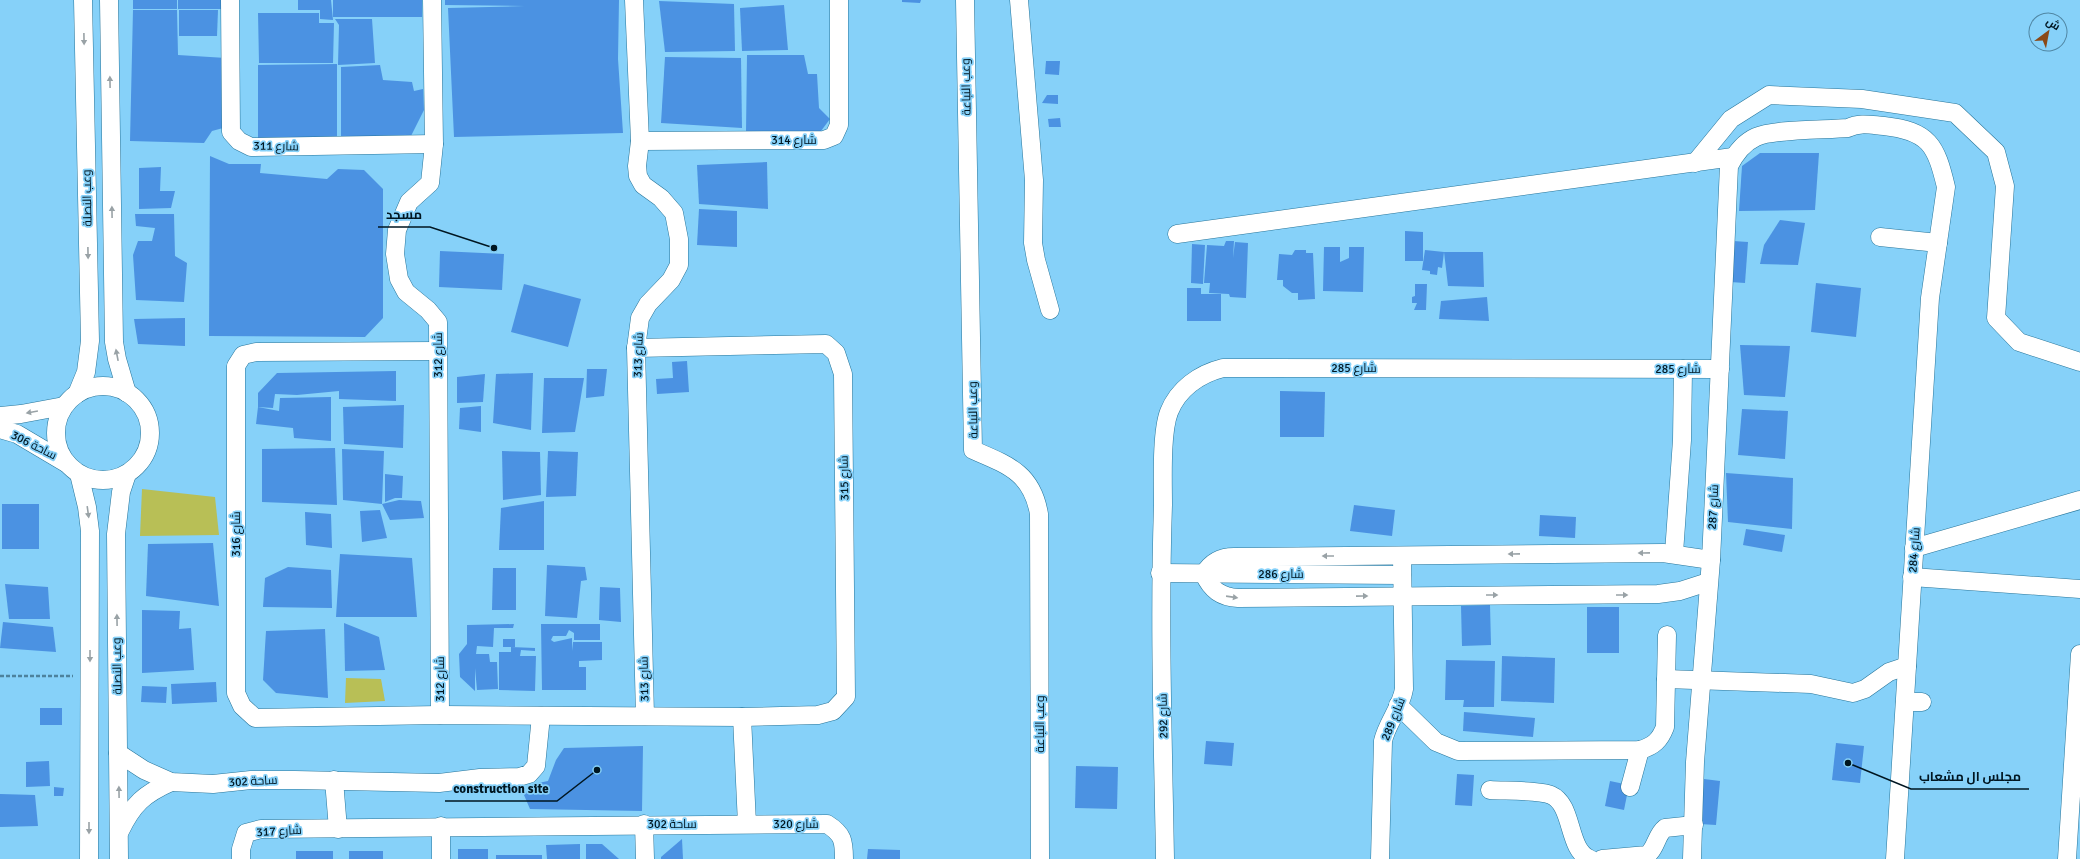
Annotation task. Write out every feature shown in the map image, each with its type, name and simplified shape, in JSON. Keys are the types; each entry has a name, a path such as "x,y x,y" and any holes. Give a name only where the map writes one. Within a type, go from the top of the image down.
{"street":[{"name":"وعب النصلة","path":"70,400 86,372 90,341 83,0"},
{"name":"وعب النصلة","path":"109,0 114,342 117,359 127,393"},
{"name":"شارع 311","path":"230,0 231,132 239,142 251,147 434,144"},
{"name":"شارع 312","path":"432,0 434,144 430,183 409,202 397,230 395,254 399,279 406,292 428,310 438,322 440,715"},
{"name":"شارع 313","path":"634,0 640,141 636,166 638,176 643,185 661,198 674,213 679,239 679,265 671,280 648,304 640,318 636,348 645,716"},
{"name":"شارع 314","path":"640,141 824,140 834,136 839,125 839,0"},
{"name":"وعب النباعة","path":"965,0 973,450 1013,468 1024,477 1032,488 1037,501 1039,514 1040,859"},
{"path":"1019,0 1034,180 1034,247 1050,310"},
{"path":"1695,163 1731,119 1769,95 1862,98 1955,113 1996,152 2005,186 1996,318 2019,342 2080,362"},
{"name":"شارع 284","path":"1733,157 1747,142 1763,134 1848,128 1857,124 1903,128 1920,134 1929,143 1943,170 1946,187 1930,298 1912,577 1907,666 1913,702 1895,859"},
{"path":"1176,234 1733,157"},
{"name":"شارع 287","path":"1692,859 1695,762 1710,560 1720,369 1727,180 1729,166 1733,157"},
{"path":"1880,237 1938,243"},
{"name":"شارع 315","path":"636,348 826,344 836,353 841,367 843,374 846,697 833,711 818,715 742,717"},
{"name":"شارع 316","path":"437,351 256,352 243,355 236,366 236,693 242,706 255,718 440,715"},
{"name":"شارع 285","path":"1160,573 1165,424 1169,412 1183,390 1193,381 1213,370 1223,368 1720,369"},
{"path":"1674,553 1682,440 1683,369"},
{"path":"73,468 95,480 112,480 127,474 139,464 148,450 150,433 148,418 140,404 127,393 115,388 102,386 89,388 70,400 58,420 56,435 59,450 73,468 87,507 90,531 89,859"},
{"name":"ساحة 306","path":"0,416 21,414 70,400"},
{"name":"ساحة 306","path":"0,429 16,434 73,468"},
{"name":"وعب النصلة","path":"120,859 116,534 121,492 127,474"},
{"path":"1914,548 2080,500"},
{"path":"1708,582 1680,591 1658,594 1402,595 1229,598 1213,589 1204,574 1214,562 1227,557 1674,553 1710,560"},
{"name":"شارع 289","path":"1380,859 1382,748 1384,734 1404,689 1402,556"},
{"name":"شارع 286","path":"1160,573 1402,575"},
{"name":"شارع 292","path":"1160,573 1165,859"},
{"path":"1912,577 2080,589"},
{"path":"1398,705 1436,742 1458,750 1640,750 1654,745 1662,734 1664,727 1667,635"},
{"path":"2067,859 2080,654"},
{"path":"1666,679 1811,684 1853,693 1865,689 1889,672 1907,666"},
{"path":"440,715 742,717 747,824"},
{"name":"ساحة 302","path":"118,753 144,770 171,782 213,784 251,780 334,780 438,783 480,778 525,777 536,766 541,716"},
{"path":"1630,787 1640,750"},
{"path":"334,780 338,829"},
{"name":"ساحة 302","path":"119,832 128,815 138,801 153,790 171,782"},
{"path":"1490,790 1547,794 1557,798 1563,807 1580,851 1590,859"},
{"path":"644,824 645,859"},
{"name":"ساحة 302","path":"338,829 441,826 747,824"},
{"name":"شارع 320","path":"747,824 827,824 838,831 844,845 844,859"},
{"path":"1602,859 1646,856 1652,852 1664,828 1694,825"},
{"path":"441,826 441,859"},
{"name":"شارع 317","path":"240,859 240,849 246,833 261,829 338,829"}],"path":[{"path":"0,676 90,676"}],"green space":[{"path":"142,489 215,497 219,535 140,536"},
{"path":"346,678 381,679 385,701 345,703"}],"building":[{"path":"133,0 177,0 177,9 133,9"},
{"path":"178,0 225,0 225,9 178,9"},
{"path":"298,0 331,0 333,20 320,19 320,10 298,10"},
{"path":"333,0 422,0 422,17 333,17"},
{"path":"445,0 619,0 618,59 623,133 454,137 448,8 525,6 445,5"},
{"path":"902,0 921,0 920,3 902,2"},
{"path":"659,1 734,4 735,51 665,52"},
{"path":"784,5 788,50 742,51 740,8"},
{"path":"133,10 177,10 178,55 226,58 223,128 212,131 204,143 130,141"},
{"path":"179,10 218,10 217,36 179,36"},
{"path":"258,13 319,13 319,23 334,23 333,63 259,63"},
{"path":"335,19 372,19 375,63 338,65 339,25"},
{"path":"747,55 804,55 808,74 817,74 819,108 830,119 815,139 746,132"},
{"path":"665,57 741,58 742,128 661,123"},
{"path":"1046,61 1060,61 1059,75 1045,74"},
{"path":"337,64 337,140 258,140 258,65"},
{"path":"380,65 383,80 412,82 414,91 423,89 424,110 410,138 341,143 341,67"},
{"path":"1047,95 1058,95 1058,104 1042,103"},
{"path":"1060,118 1061,127 1049,127 1048,119"},
{"path":"1760,153 1819,153 1815,210 1739,211 1742,166"},
{"path":"210,156 229,164 261,164 260,173 327,179 338,169 364,170 383,189 383,318 365,337 209,336"},
{"path":"767,162 768,209 699,204 697,165"},
{"path":"161,167 160,191 175,191 171,208 139,209 139,168"},
{"path":"699,209 737,211 737,247 697,245"},
{"path":"135,214 174,214 175,256 187,263 184,302 136,300 133,255 138,241 152,241 155,228 136,226"},
{"path":"1780,220 1805,223 1798,265 1760,264 1764,245"},
{"path":"1405,231 1423,232 1423,261 1405,261"},
{"path":"1226,241 1234,241 1233,258 1235,242 1248,243 1246,298 1230,297 1229,294 1209,293 1210,283 1204,283 1207,245 1224,246"},
{"path":"1733,241 1748,242 1745,283 1730,282"},
{"path":"1192,244 1205,245 1203,284 1191,283"},
{"path":"1324,247 1340,247 1340,262 1349,258 1349,247 1364,247 1363,292 1323,291"},
{"path":"1295,250 1306,250 1306,253 1313,253 1315,299 1298,300 1298,293 1292,293 1283,286 1283,280 1277,280 1279,254 1292,255"},
{"path":"1425,250 1444,252 1442,268 1438,267 1437,275 1430,274 1430,271 1422,270"},
{"path":"440,251 504,254 502,290 439,287"},
{"path":"1444,252 1483,252 1484,287 1448,286"},
{"path":"1816,283 1861,288 1856,337 1811,332"},
{"path":"524,284 581,299 568,347 511,332"},
{"path":"1415,284 1427,284 1426,310 1414,310 1417,303 1412,303 1412,297 1415,296"},
{"path":"1187,288 1201,288 1201,294 1221,294 1221,321 1187,321"},
{"path":"1487,297 1489,321 1439,319 1441,301"},
{"path":"185,318 185,346 138,344 134,319"},
{"path":"1740,345 1790,346 1785,397 1744,395"},
{"path":"687,361 689,392 657,394 656,379 673,378 672,362"},
{"path":"587,369 607,369 604,396 586,398"},
{"path":"396,371 396,401 339,399 339,391 297,395 275,394 273,408 258,407 258,393 277,373"},
{"path":"533,373 531,430 493,423 496,374"},
{"path":"485,374 483,402 457,403 457,377"},
{"path":"544,378 584,378 575,432 542,433"},
{"path":"1280,391 1325,392 1324,437 1280,437"},
{"path":"331,397 331,441 294,438 293,428 256,424 258,407 279,411 280,398"},
{"path":"404,405 403,448 344,444 343,407"},
{"path":"481,406 481,432 459,429 460,408"},
{"path":"1742,409 1788,411 1785,459 1738,455"},
{"path":"335,448 337,505 262,502 262,449"},
{"path":"342,449 384,451 382,504 343,500"},
{"path":"502,451 540,452 541,495 503,500"},
{"path":"548,451 578,452 576,496 546,497"},
{"path":"1726,473 1793,478 1792,529 1728,522"},
{"path":"385,474 403,476 402,498 395,498 385,502"},
{"path":"399,500 421,501 424,518 390,520 382,504"},
{"path":"544,501 544,550 499,550 501,508"},
{"path":"2,504 39,504 39,549 2,549"},
{"path":"1354,505 1395,510 1392,536 1350,531"},
{"path":"380,510 387,538 362,542 360,511"},
{"path":"305,512 331,514 332,548 306,545"},
{"path":"1540,515 1576,517 1575,538 1539,536"},
{"path":"1746,529 1785,535 1782,552 1743,545"},
{"path":"213,543 219,606 146,596 148,544"},
{"path":"340,554 412,558 417,617 336,617"},
{"path":"547,565 585,567 587,580 581,581 577,618 545,616"},
{"path":"288,567 331,570 332,608 263,607 265,578"},
{"path":"493,568 516,568 516,610 492,610"},
{"path":"5,584 48,587 50,619 9,619"},
{"path":"600,587 620,588 621,622 599,620"},
{"path":"1490,605 1491,645 1462,646 1461,606"},
{"path":"1587,607 1619,607 1619,653 1587,653"},
{"path":"142,610 180,611 179,629 191,628 194,670 142,673"},
{"path":"3,622 53,627 56,652 0,648"},
{"path":"344,623 379,637 385,670 345,671"},
{"path":"514,624 513,628 494,628 493,647 477,646 476,654 489,654 490,662 497,662 498,689 477,690 475,668 475,691 460,677 459,654 467,644 467,625"},
{"path":"541,624 600,624 600,640 574,640 574,633 569,630 566,636 553,636 551,640 554,642 572,638 572,651 573,642 602,642 602,660 579,661 579,667 586,667 586,690 542,690"},
{"path":"325,629 328,698 276,693 263,680 266,631"},
{"path":"503,639 515,639 515,647 503,647"},
{"path":"511,647 535,648 535,651 521,650 520,656 536,656 535,691 499,690 499,652 511,652"},
{"path":"1502,656 1555,658 1554,703 1501,701"},
{"path":"1446,660 1495,661 1494,707 1463,707 1464,700 1445,700"},
{"path":"216,682 217,702 172,704 171,684"},
{"path":"142,686 167,687 166,703 141,702"},
{"path":"40,708 62,708 62,725 40,725"},
{"path":"1464,712 1535,718 1533,737 1463,731"},
{"path":"1206,741 1234,743 1232,766 1204,764"},
{"path":"1836,743 1864,746 1860,783 1832,780"},
{"path":"643,746 642,811 530,809 524,795 533,784 548,781 556,760 564,748"},
{"path":"49,761 50,786 26,787 26,762"},
{"path":"1076,766 1118,767 1117,809 1075,808"},
{"path":"1457,774 1474,775 1472,806 1455,805"},
{"path":"1704,779 1720,781 1716,825 1700,824"},
{"path":"1610,781 1629,785 1624,810 1605,806"},
{"path":"54,787 64,788 63,796 54,796"},
{"path":"0,794 35,795 38,826 0,827"},
{"path":"682,839 683,859 661,859 661,857"},
{"path":"580,844 580,859 547,859 546,845"},
{"path":"586,844 602,844 619,859 586,859"},
{"path":"458,849 488,849 488,859 458,859"},
{"path":"868,849 900,850 900,859 867,859"},
{"path":"296,851 333,851 333,859 296,859"},
{"path":"349,851 383,851 383,859 349,859"},
{"path":"496,855 542,855 542,859 496,859"}],"place":[{"name":"مسجد","path":"494,248"},
{"name":"مجلس ال مشعاب","path":"1848,763"},
{"name":"construction site","path":"597,770"}]}
